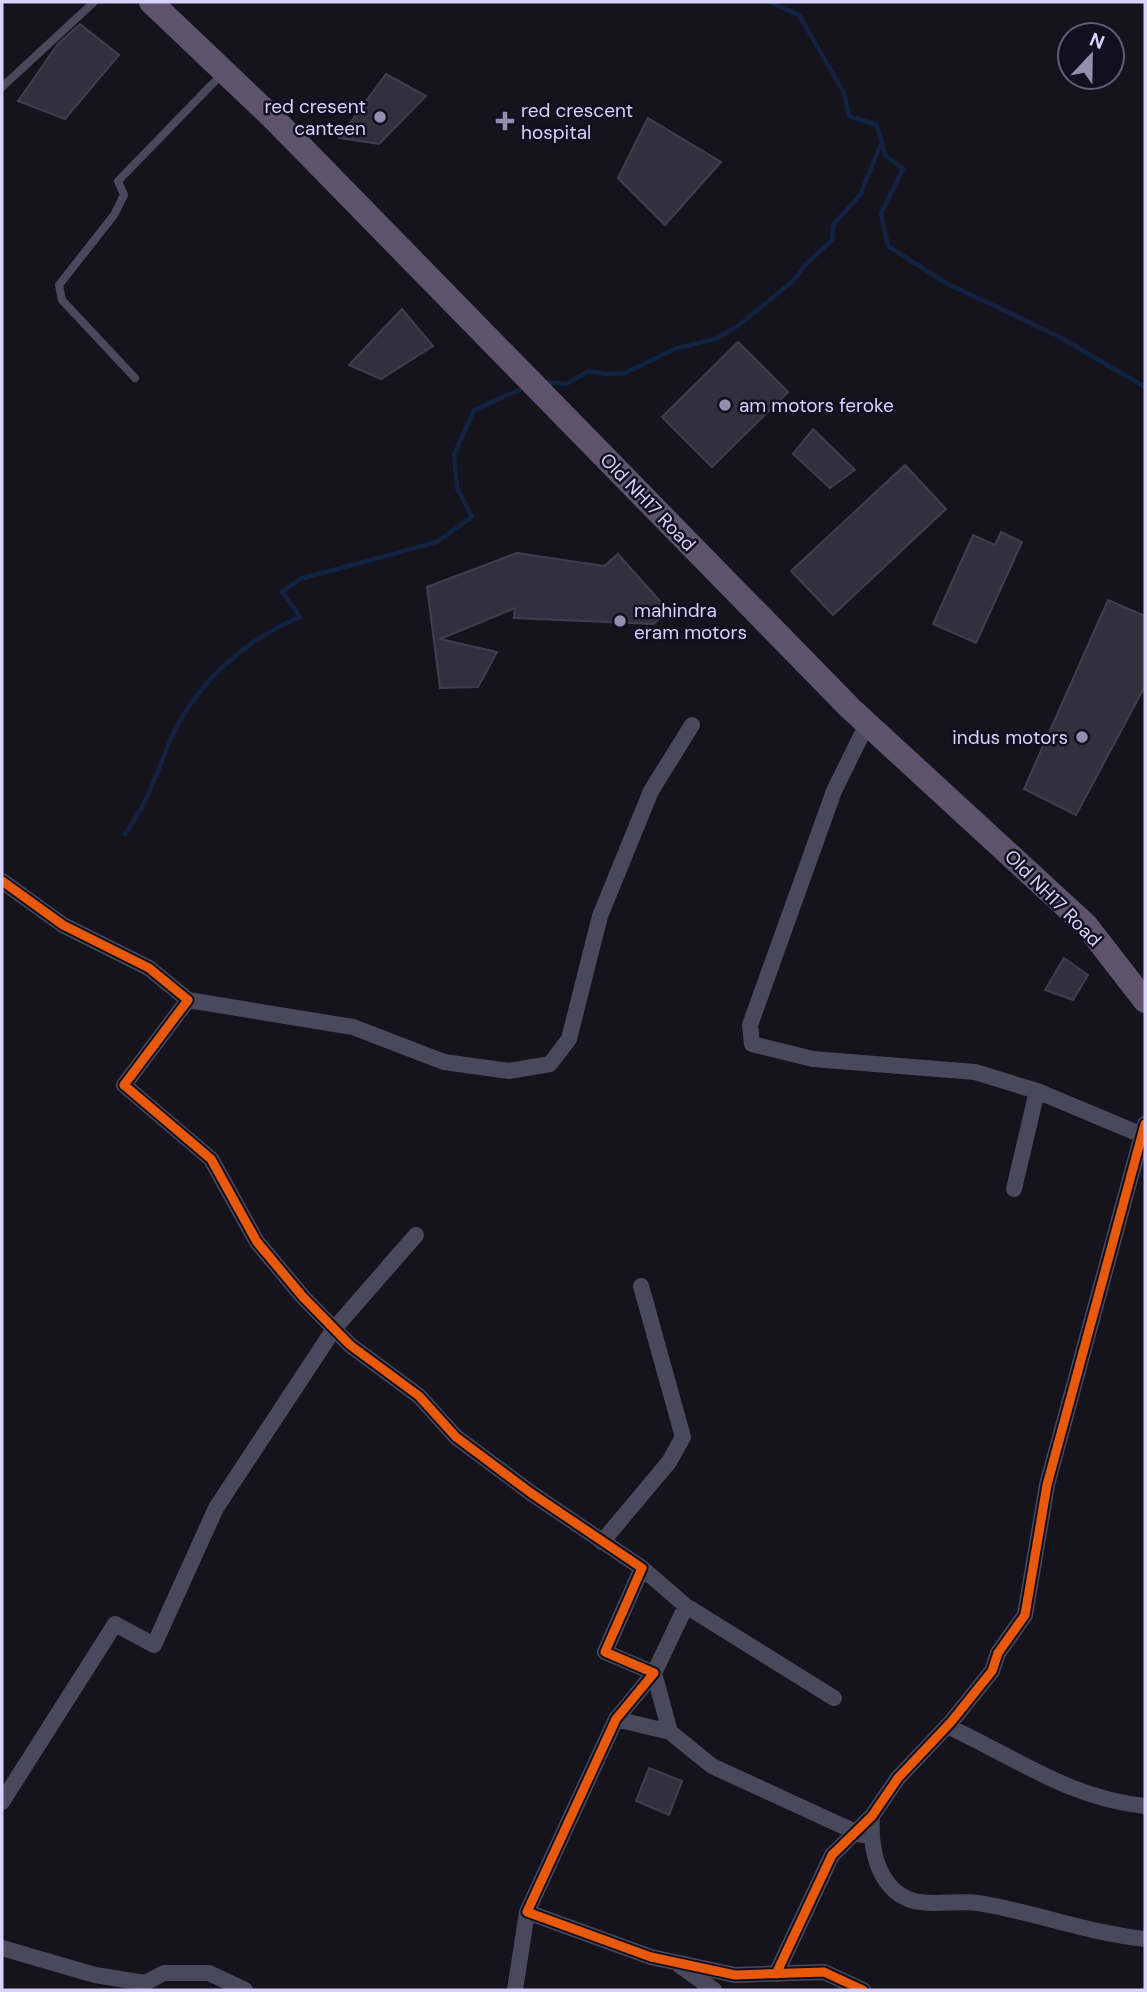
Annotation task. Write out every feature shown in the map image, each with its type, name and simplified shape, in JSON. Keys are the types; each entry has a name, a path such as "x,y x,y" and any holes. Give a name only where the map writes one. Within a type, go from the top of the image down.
{"main road":[{"name":"Old NH17 Road","path":"151,2 225,72 867,724 1086,925 1142,988"}],"street":[{"path":"776,1974 832,1855 863,1836 872,1816 898,1778 947,1726 992,1671 998,1653 1026,1615 1048,1485 1144,1130 1037,1091 975,1072 813,1059 752,1044 750,1025 754,1012 834,791 867,724"},
{"path":"2,881 63,925 149,968 188,1000 353,1027 444,1062 509,1071 550,1064 569,1039 600,916 651,791 692,725"},
{"path":"188,1000 124,1085 211,1158 257,1242 334,1329 350,1345 419,1396 456,1437 642,1568 686,1606 834,1698"},
{"path":"1014,1189 1037,1091"},
{"path":"2,1802 115,1623 155,1645 216,1508 334,1329 416,1235"},
{"path":"602,1542 669,1462 682,1437 641,1286"},
{"path":"642,1568 605,1651 654,1673"},
{"path":"515,1990 527,1912 616,1719 654,1673 686,1606"},
{"path":"654,1673 670,1732"},
{"path":"616,1719 670,1732 712,1766 863,1836 880,1871 908,1899 1005,1908 1045,1915 1110,1935 1145,1939"},
{"path":"947,1726 1060,1785 1116,1803 1145,1806"},
{"path":"527,1912 651,1957 734,1975 824,1972 863,1990"},
{"path":"2,1948 95,1975 145,1983 164,1973 209,1973 245,1990"},
{"path":"675,1962 714,1990"}],"lane":[{"path":"2,87 94,2"},
{"path":"135,379 62,300 59,285 114,215 124,195 118,181 225,72"}],"building":[{"path":"80,24 119,55 65,119 18,101 58,44"},
{"name":"red cresent canteen","path":"386,74 426,96 379,144 339,138"},
{"path":"648,118 721,162 665,225 618,178"},
{"path":"402,309 433,346 381,379 349,365"},
{"name":"am motors feroke","path":"738,342 788,392 712,467 662,417"},
{"path":"813,429 855,470 830,488 793,454"},
{"path":"905,465 946,509 833,615 791,571"},
{"path":"1001,532 1022,542 976,643 933,624 973,535 995,545"},
{"name":"mahindra eram motors","path":"517,553 604,566 618,554 667,609 654,624 514,618 515,608 440,639 497,652 478,687 440,688 427,587"},
{"name":"indus motors","path":"1108,600 1145,616 1145,686 1076,815 1024,789"},
{"path":"1064,958 1088,975 1073,1000 1045,990"},
{"path":"649,1768 682,1781 669,1815 636,1801"}],"waterway":[{"path":"770,2 799,15 844,93 849,116 877,125 885,155 903,169 881,213 888,246 946,283 1058,336 1145,387"},
{"path":"545,382 566,384 589,371 625,373 677,348 716,339 739,325 793,281 805,265 832,240 833,225 860,195 881,144"},
{"path":"125,834 145,801 179,722 206,684 240,652 300,617 282,592 300,579 437,542 472,517 457,488 454,455 474,410 519,390"}],"cycle path":[{"path":"2,881 63,925 149,968 188,1000 124,1085 211,1159 257,1242 303,1297 350,1345 419,1396 456,1437 531,1493 642,1568 605,1652 654,1673 616,1719 527,1912 651,1957 735,1975 824,1972 863,1990"},
{"path":"776,1974 832,1855 872,1816 898,1778 951,1722 992,1671 998,1653 1025,1615 1047,1485 1145,1124"}],"place":[{"name":"red cresent canteen","path":"380,117"},
{"name":"red crescent hospital","path":"505,121"},
{"name":"am motors feroke","path":"725,405"},
{"name":"mahindra eram motors","path":"620,621"},
{"name":"indus motors","path":"1082,737"}]}
